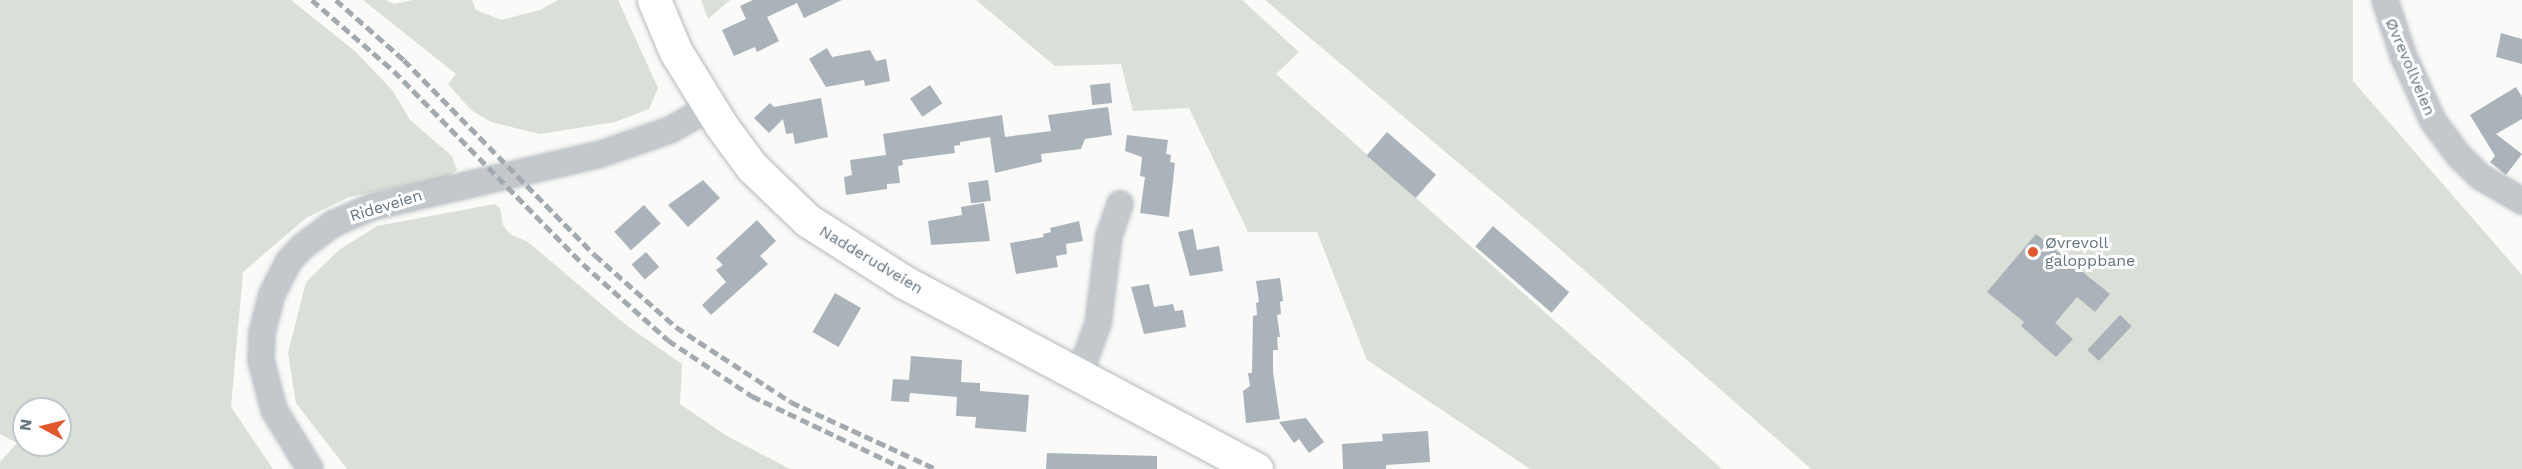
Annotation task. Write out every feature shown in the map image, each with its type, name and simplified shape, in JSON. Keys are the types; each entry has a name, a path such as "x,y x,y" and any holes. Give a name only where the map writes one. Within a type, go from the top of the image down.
{"main road":[{"name":"Nadderudveien","path":"654,0 676,52 709,108 752,167 821,231 887,272 1256,469"}],"street":[{"name":"Øvrevollveien","path":"2385,0 2403,55 2433,121 2458,156 2481,177 2522,201"},
{"name":"Rideveien","path":"310,469 274,410 261,360 262,333 272,294 288,262 302,247 333,224 372,207 598,156 670,130 709,108"},
{"path":"1079,375 1098,324 1109,236 1120,204"}],"shaded area":[{"path":"0,0 291,0 356,52 393,91 410,120 452,156 457,170 445,178 349,197 306,218 243,272 231,407 273,469 0,469 0,462 12,449 12,457 72,457 72,397 12,397 12,440 0,434"},
{"path":"363,0 386,0 394,4 413,0 472,0 476,10 501,20 540,10 558,0 618,0 658,88 649,109 615,122 540,134 491,122 471,110 448,84 456,74"},
{"path":"701,0 730,0 708,19"},
{"path":"976,0 1242,0 1299,52 1276,74 1722,469 1530,469 1367,360 1317,232 1248,232 1189,108 1133,111 1121,64 1055,66"},
{"name":"Øvrevoll galoppbane","path":"1265,0 2353,0 2353,81 2522,275 2522,469 1811,469 1537,229"},
{"path":"495,204 500,208 503,225 510,234 528,242 626,325 682,364 680,404 727,436 790,469 347,469 296,403 288,353 306,282 339,250 377,226"}],"building":[{"path":"753,0 842,0 804,18 797,3 767,17 779,41 757,52 755,47 734,56 722,30 746,19 740,6"},
{"path":"2501,33 2522,39 2522,64 2496,57"},
{"path":"827,48 832,57 870,50 876,61 886,59 890,81 865,86 864,80 826,87 809,59"},
{"path":"1110,83 1112,103 1092,105 1090,85"},
{"path":"930,85 942,103 922,117 910,98"},
{"path":"2516,87 2522,97 2522,119 2496,134 2522,154 2506,175 2490,162 2495,156 2470,115"},
{"path":"821,98 828,137 795,144 793,133 786,134 783,119 769,133 754,118 770,103 774,107"},
{"path":"1108,107 1112,135 1085,139 1081,149 1041,154 1042,162 995,173 990,137 960,142 960,145 954,146 955,153 902,160 903,165 898,166 900,183 887,184 887,189 846,195 844,177 852,175 850,160 886,155 883,134 1002,115 1005,137 1051,131 1048,115"},
{"path":"1387,132 1436,175 1416,198 1367,155"},
{"path":"1127,135 1168,140 1166,154 1171,155 1170,162 1175,163 1169,217 1140,213 1145,177 1140,176 1142,157 1125,151"},
{"path":"703,180 720,198 688,227 668,205"},
{"path":"988,180 991,201 971,204 968,183"},
{"path":"984,203 990,241 931,245 928,221 962,215 961,207"},
{"path":"644,205 661,224 631,250 614,232"},
{"path":"757,220 776,241 760,256 768,264 711,315 702,305 726,282 716,270 723,265 716,258"},
{"path":"1079,221 1083,241 1066,244 1067,254 1056,256 1058,267 1016,274 1010,243 1044,237 1043,234 1051,232 1050,228"},
{"path":"1493,226 1569,292 1552,313 1475,246"},
{"path":"1193,229 1197,250 1219,246 1223,271 1190,276 1178,232"},
{"path":"2036,234 2110,294 2095,312 2077,297 2055,323 2073,339 2056,357 2021,326 2024,322 1987,292"},
{"path":"646,252 659,267 645,280 632,264"},
{"path":"1280,278 1283,301 1280,302 1281,314 1277,315 1280,337 1277,337 1278,350 1273,350 1273,372 1280,419 1246,423 1243,391 1250,386 1248,373 1252,373 1253,316 1257,315 1256,303 1259,302 1256,281"},
{"path":"1149,284 1154,307 1173,304 1175,311 1183,310 1186,327 1144,334 1131,287"},
{"path":"835,293 861,308 838,347 812,332"},
{"path":"2120,315 2132,326 2099,361 2087,350"},
{"path":"911,356 962,360 961,382 980,383 980,391 1029,395 1026,432 975,428 976,417 956,416 957,397 910,393 909,402 891,401 893,379 909,380"},
{"path":"1306,418 1324,442 1309,453 1299,439 1294,443 1279,422"},
{"path":"1428,431 1430,462 1386,465 1386,469 1343,469 1342,444 1383,441 1382,434"},
{"path":"1047,453 1157,456 1157,469 1046,469"}],"railway":[{"path":"312,0 394,71 583,264 668,340 752,396 905,469"},
{"path":"336,0 404,60 595,255 676,327 791,402 936,469"}],"place":[{"name":"Øvrevoll galoppbane","path":"2033,252"}]}
